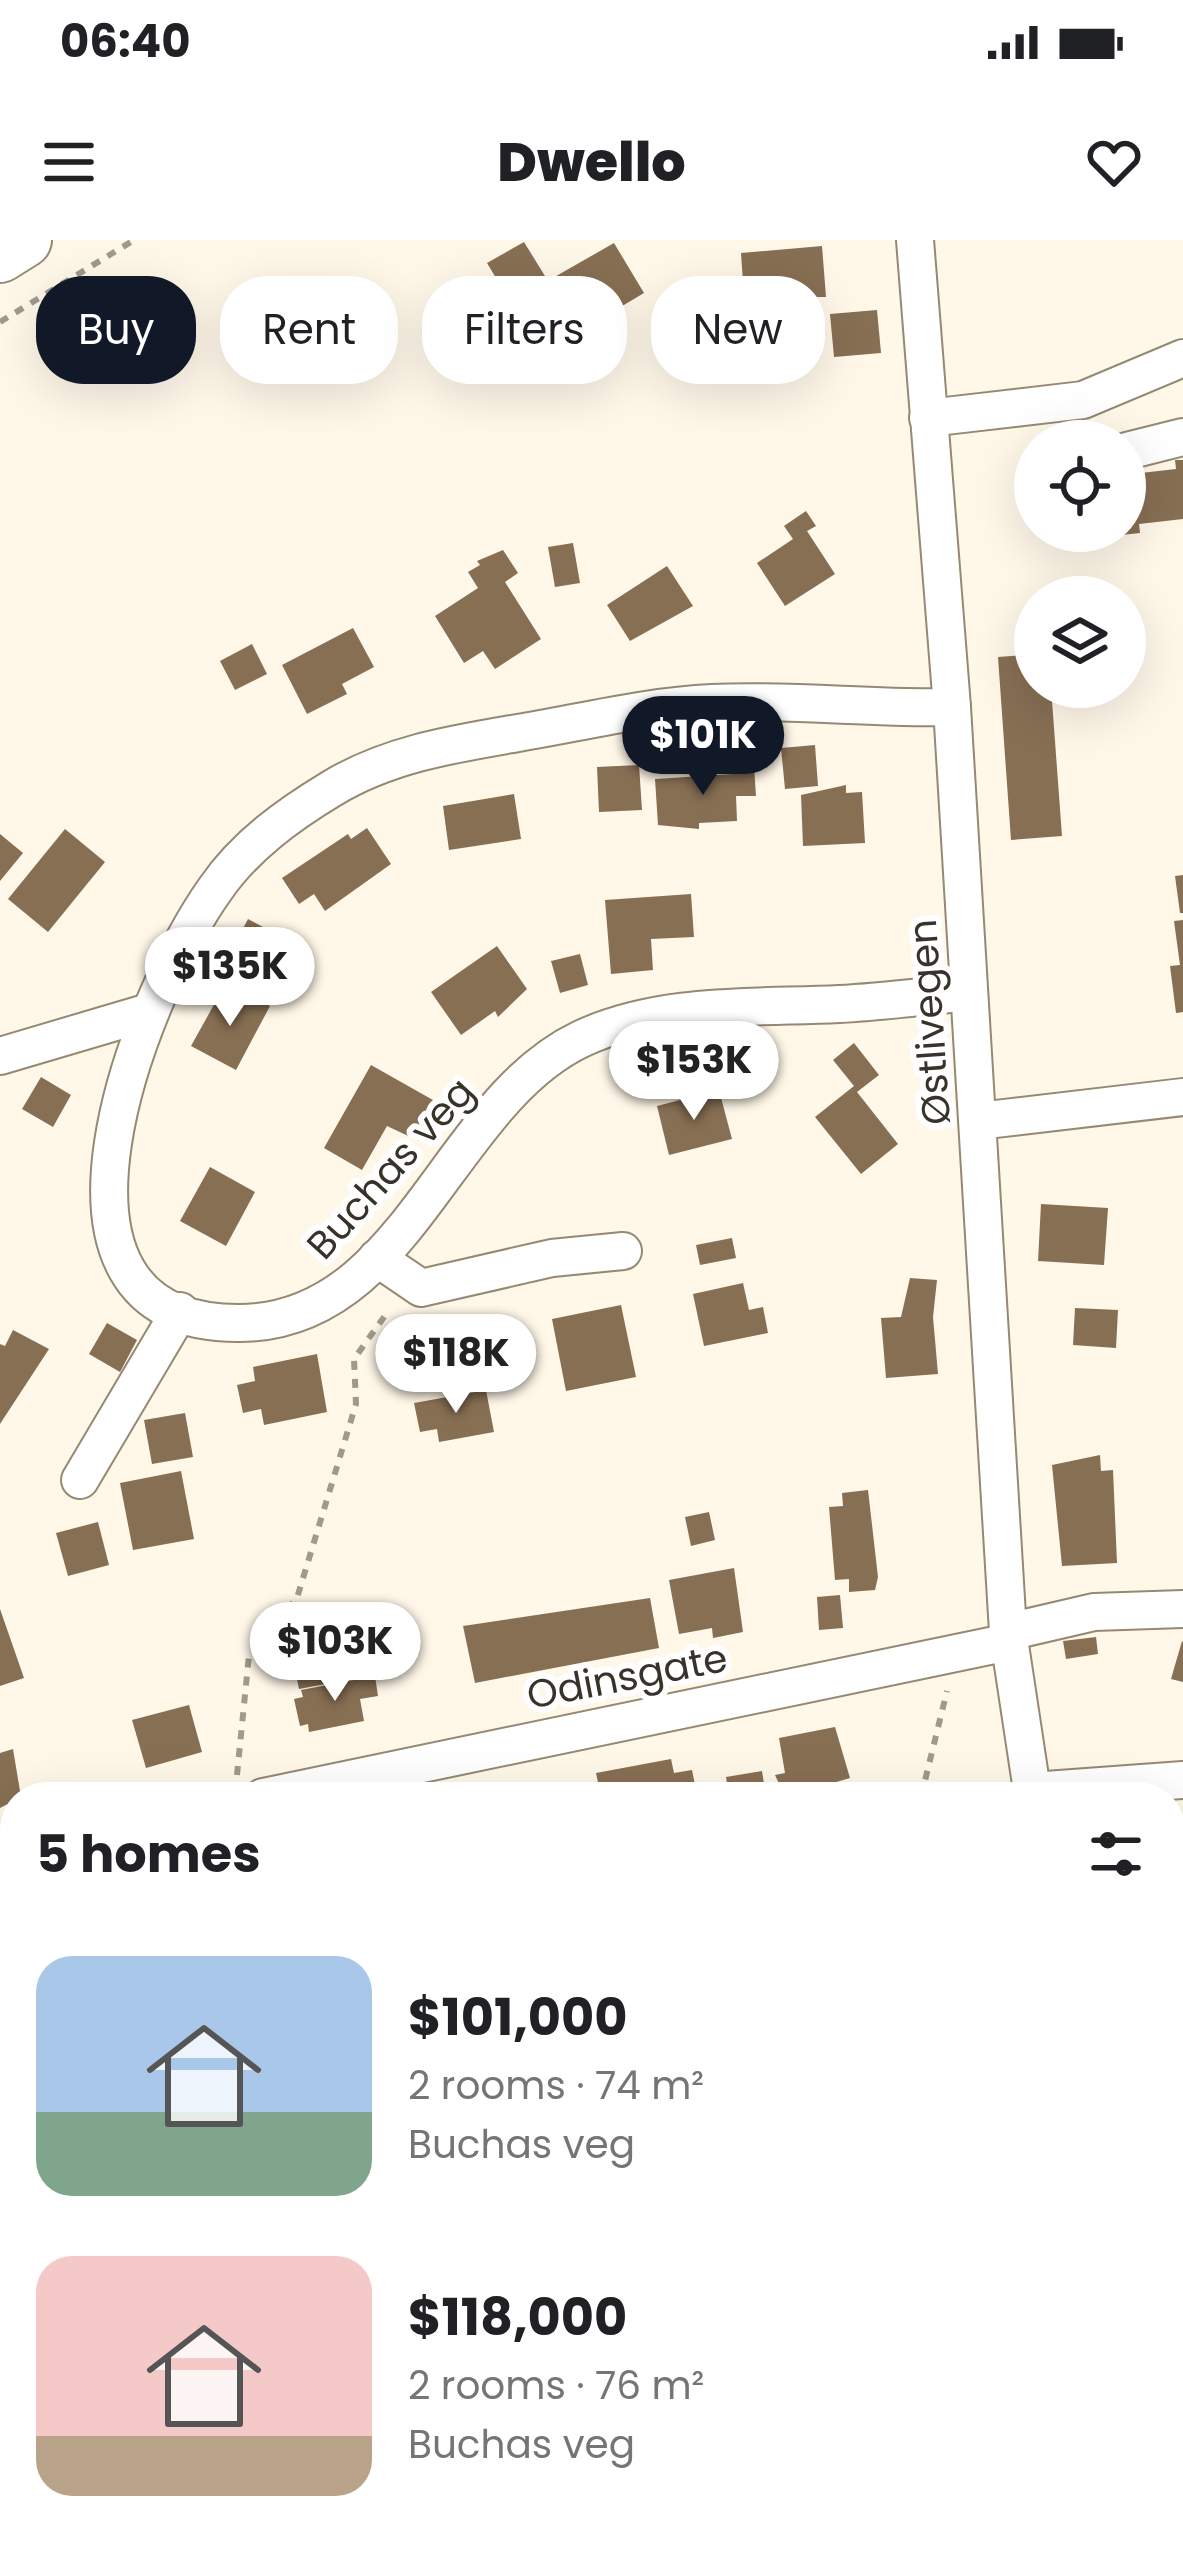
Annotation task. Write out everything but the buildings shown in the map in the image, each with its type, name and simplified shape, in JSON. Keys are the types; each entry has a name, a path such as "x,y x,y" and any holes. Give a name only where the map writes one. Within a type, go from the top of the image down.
{"highway":[{"path":"0,255 24,240"}],"street":[{"name":"Østlivegen","path":"915,240 952,707 1009,1637 1031,1782"},
{"path":"928,418 1083,400 1183,358"},
{"path":"1146,446 1183,437"},
{"name":"Buchas veg","path":"952,707 795,702 667,707 420,752 334,786 242,855 193,924 149,1012 110,1147 107,1206 127,1265 149,1293 180,1311 221,1322 278,1320 386,1266 488,1120 528,1078 575,1042 620,1024 714,1008 844,1004 969,992"},
{"path":"0,1056 149,1012"},
{"path":"978,1121 1183,1097"},
{"path":"386,1266 421,1288 551,1258 623,1251"},
{"path":"80,1480 180,1311"},
{"name":"Odinsgate","path":"357,1782 956,1653 1094,1612 1183,1609"}],"path":[{"path":"0,322 134,240"},
{"path":"237,1782 239,1716 249,1655 297,1598 356,1404 355,1359 390,1309 386,1266"},
{"path":"925,1782 956,1653"}]}
